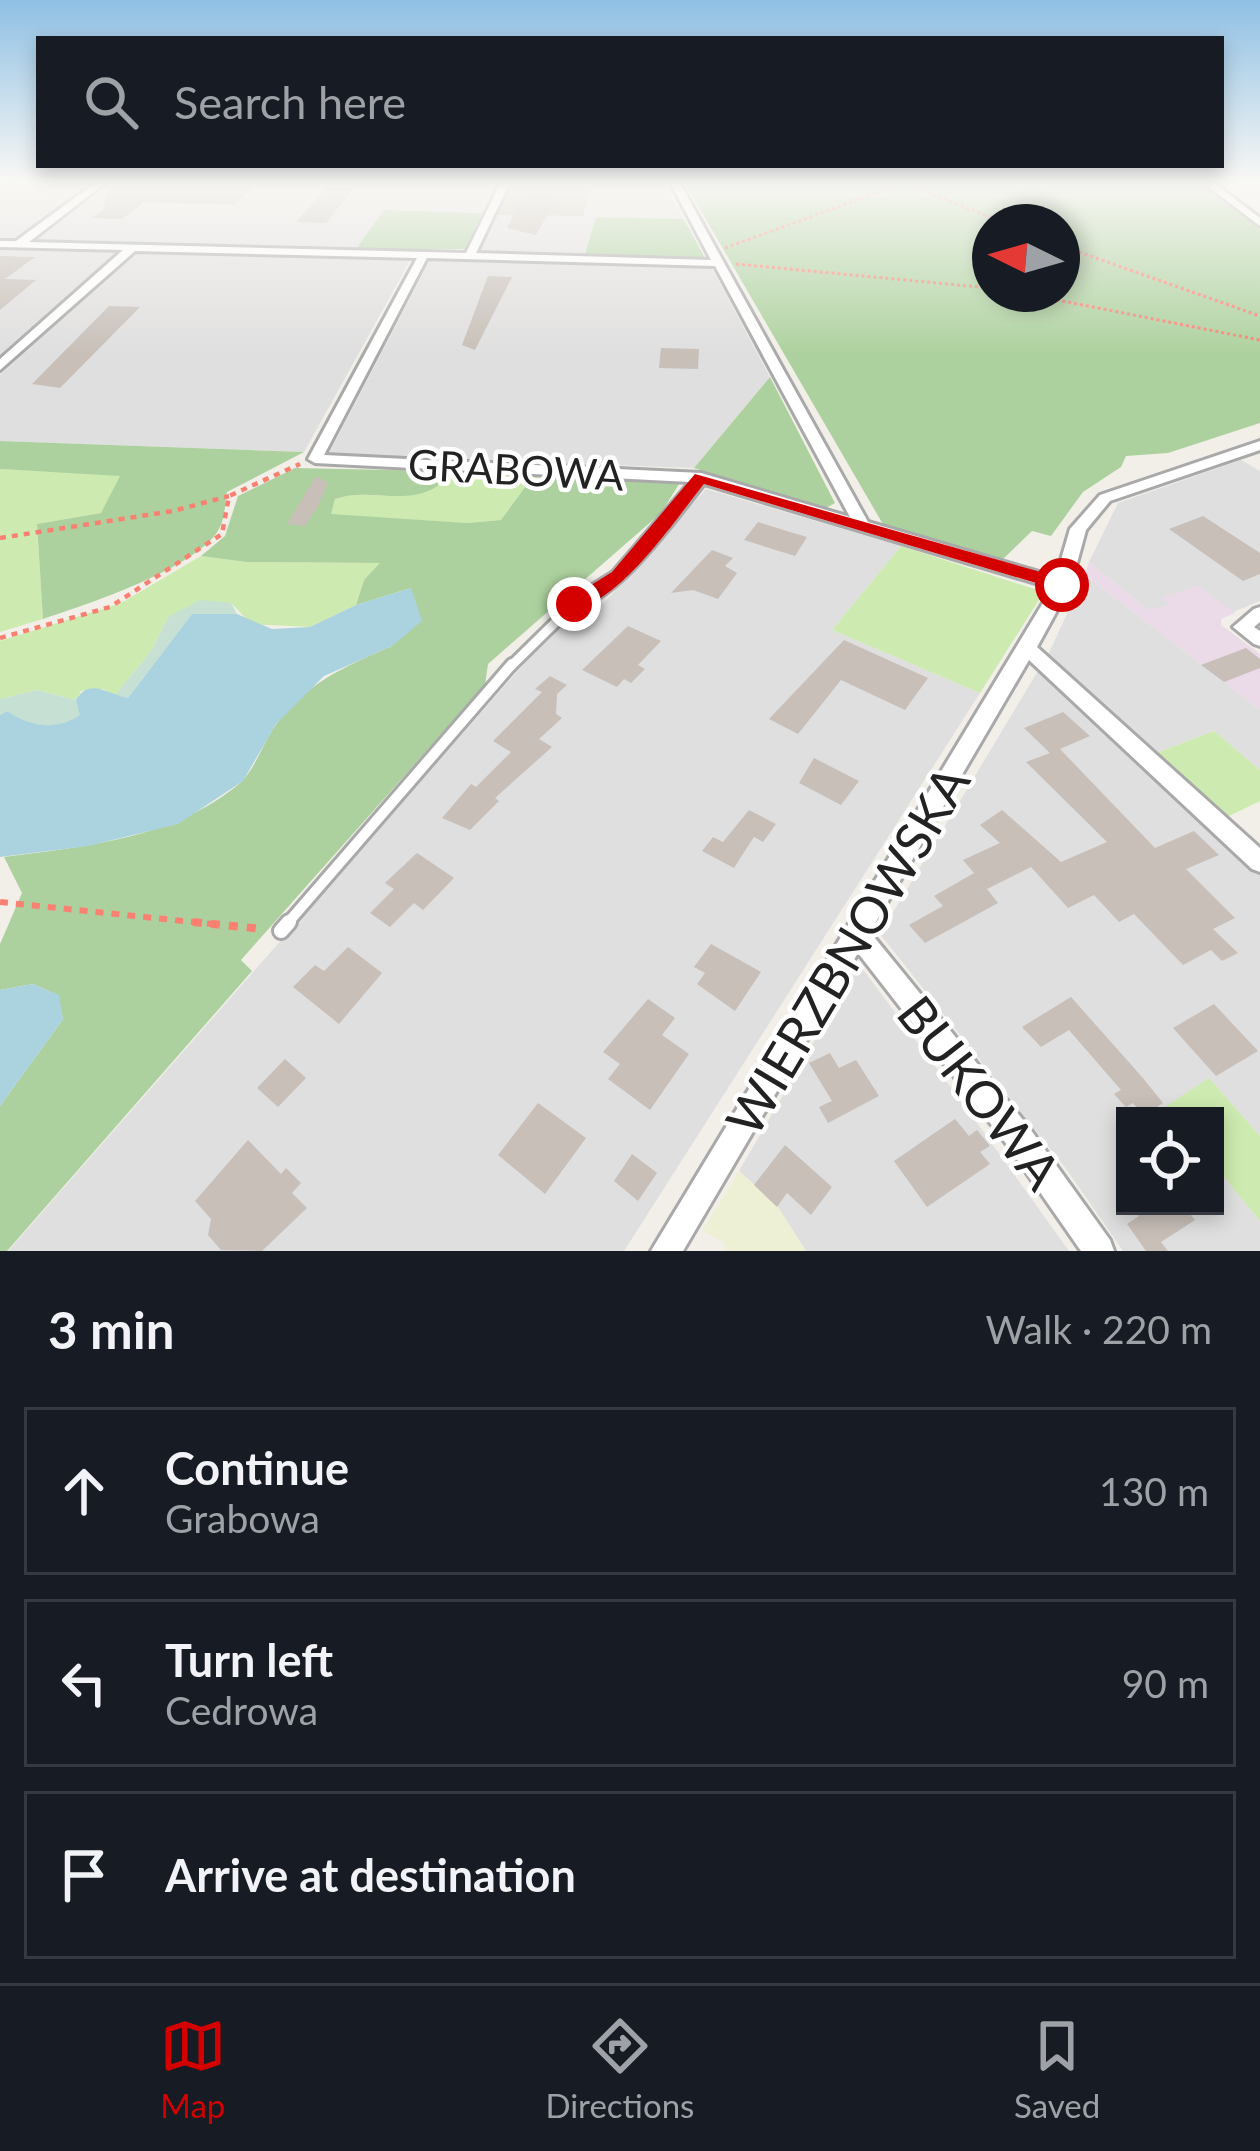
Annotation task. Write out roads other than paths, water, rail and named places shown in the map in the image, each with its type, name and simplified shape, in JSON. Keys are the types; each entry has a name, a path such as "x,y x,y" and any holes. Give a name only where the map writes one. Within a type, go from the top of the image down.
{"street":[{"path":"19,244 27,238"},
{"path":"469,257 478,238"},
{"path":"706,238 863,527"},
{"path":"0,244 469,257 717,258"},
{"path":"0,366 133,247"},
{"name":"GRABOWA","path":"423,256 315,460 701,478 1062,585"},
{"name":"WIERZBNOWSKA","path":"666,1251 1027,648 1062,585 1078,529 1105,498 1260,445"},
{"path":"574,604 619,576 701,478"},
{"path":"1260,613 1242,627 1260,640"},
{"path":"1027,648 1260,862"},
{"name":"BUKOWA","path":"858,935 1018,1136 1100,1251"}],"lane":[{"path":"281,931 537,636 574,604"}],"water":[{"path":"411,588 422,621 392,646 324,676 276,724 243,781 178,824 88,846 0,857 0,715 7,711 34,724 53,725 80,715 76,700 87,689 128,698 192,614 237,614 272,629 310,627 356,605"},
{"path":"33,984 59,995 63,1019 0,1106 0,990"}]}
